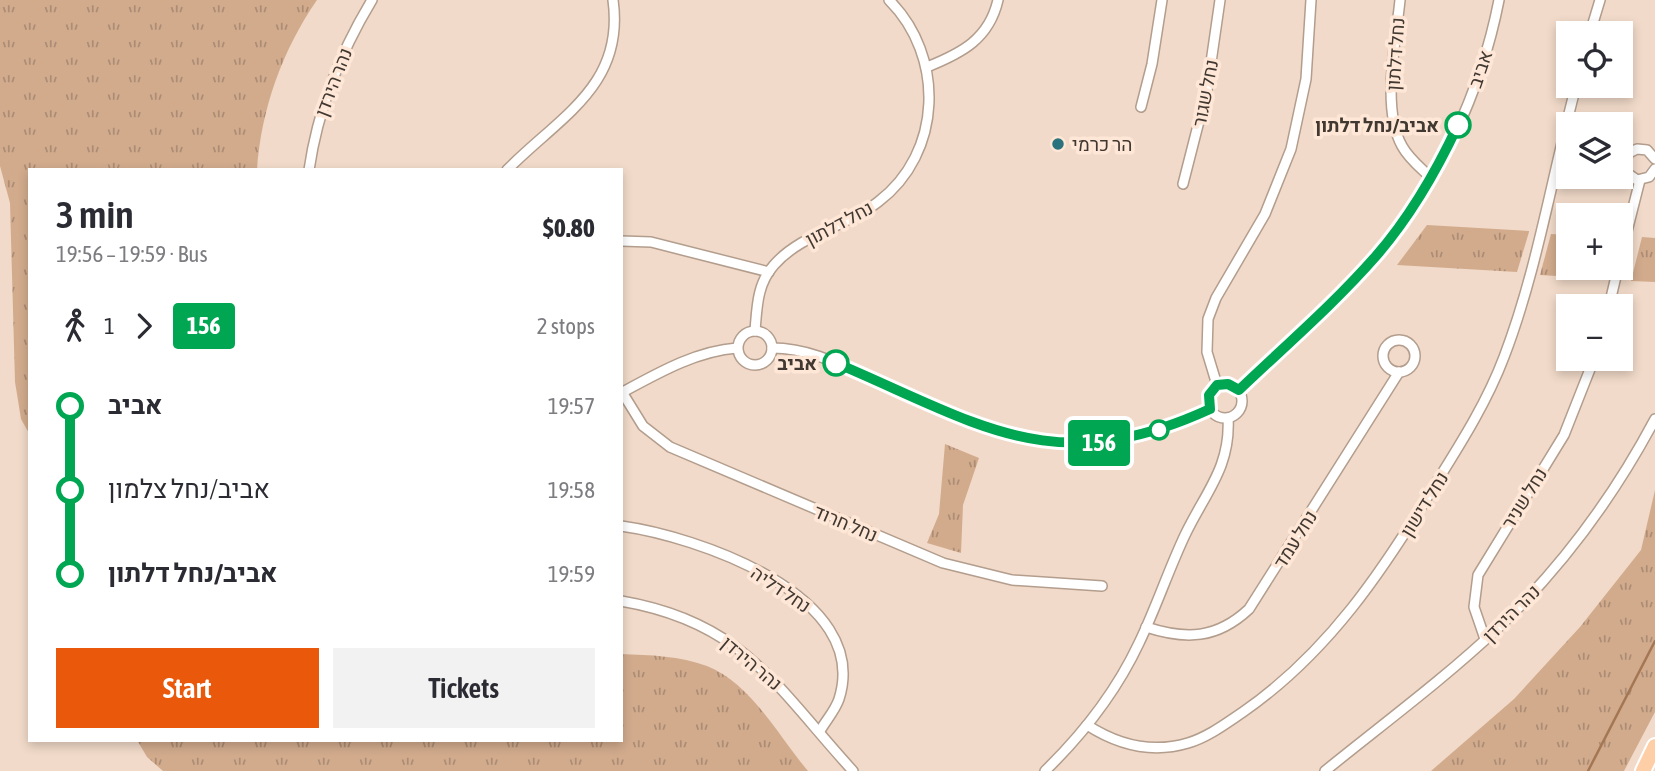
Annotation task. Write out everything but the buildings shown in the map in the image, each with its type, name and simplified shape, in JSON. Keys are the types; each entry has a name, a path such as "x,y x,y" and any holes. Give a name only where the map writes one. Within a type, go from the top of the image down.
{"main road":[{"path":"1643,771 1655,746"}],"street":[{"name":"נהר הירדן","path":"309,168 327,91 349,41 372,0"},
{"path":"509,168 572,111 595,85 611,54 615,36 613,0"},
{"name":"נחל דלתון","path":"755,331 758,299 769,272 795,246 878,202 901,180 918,154 927,126 931,96 927,67 917,38 901,12 889,0"},
{"path":"927,67 976,41 991,23 998,0"},
{"path":"1140,107 1152,64 1162,0"},
{"name":"נחל שגור","path":"1183,184 1207,90 1220,0"},
{"path":"1217,385 1207,352 1208,319 1216,298 1265,214 1292,149 1306,79 1311,0"},
{"name":"נחל דלתון","path":"1400,0 1392,99 1394,125 1406,153 1431,178"},
{"name":"אביב","path":"1239,390 1377,255 1431,178 1473,90 1499,0"},
{"path":"1594,21 1600,0"},
{"name":"נחל דישון","path":"1087,725 1107,738 1134,747 1162,748 1200,739 1280,684 1327,640 1356,606 1443,473 1497,374 1525,290 1573,98"},
{"path":"1640,180 1626,171 1627,155 1635,149 1645,149 1655,159"},
{"path":"1640,180 1649,177 1655,169"},
{"path":"1633,208 1640,180"},
{"path":"623,241 650,242 769,272"},
{"path":"755,331 767,336 772,348 767,360 755,366 743,360 737,348 743,336 755,331"},
{"path":"623,392 690,359 720,349 737,348"},
{"path":"772,348 809,352 988,429 1054,444 1118,441 1149,433 1210,409"},
{"name":"נחל שניר","path":"1485,639 1475,607 1478,575 1563,435 1589,371"},
{"name":"נחל עמד","path":"1146,626 1174,635 1206,635 1228,626 1249,609 1399,372"},
{"path":"1228,384 1239,390 1242,406 1228,418 1217,416 1210,409 1209,395 1217,385 1228,384"},
{"name":"נחל חרוד","path":"623,394 643,426 670,447 904,548 956,567 998,578 1102,586"},
{"path":"1045,771 1087,725 1117,683 1146,626 1186,533 1223,465 1229,438 1228,418"},
{"name":"נהר הירדן","path":"1325,771 1485,639 1542,583 1583,533 1620,479 1655,419"},
{"name":"נחל דליה","path":"623,526 668,534 717,550 765,575 817,614 837,646 842,677 837,703 820,731"},
{"name":"נהר הירדן","path":"623,601 682,616 734,644 778,682 853,771"}],"green space":[{"path":"0,0 317,0 294,39 276,80 263,125 257,168 28,168 28,431 21,419 15,382 10,203 0,166"},
{"path":"1427,225 1529,232 1517,272 1397,265"},
{"path":"1551,234 1556,234 1556,276 1540,275"},
{"path":"1642,237 1655,238 1655,282 1631,281"},
{"path":"945,444 979,458 963,505 961,553 927,543 939,514"},
{"path":"1655,490 1655,712 1624,771 1431,771 1514,699 1580,627 1641,550"},
{"path":"623,654 686,660 723,674 751,698 808,771 163,771 147,757 138,742 623,742"}],"waterway":[{"path":"1588,771 1655,641"}],"bus line":[{"name":"156","path":"836,363 988,429 1021,439 1054,444 1118,441 1178,423 1210,409 1209,395 1217,385 1233,385 1239,390 1353,282 1377,255 1422,194 1458,125"}],"place":[{"name":"אביב/נחל דלתון","path":"1458,125"},
{"name":"הר כרמי","path":"1058,144"},
{"name":"אביב","path":"836,363"}]}
